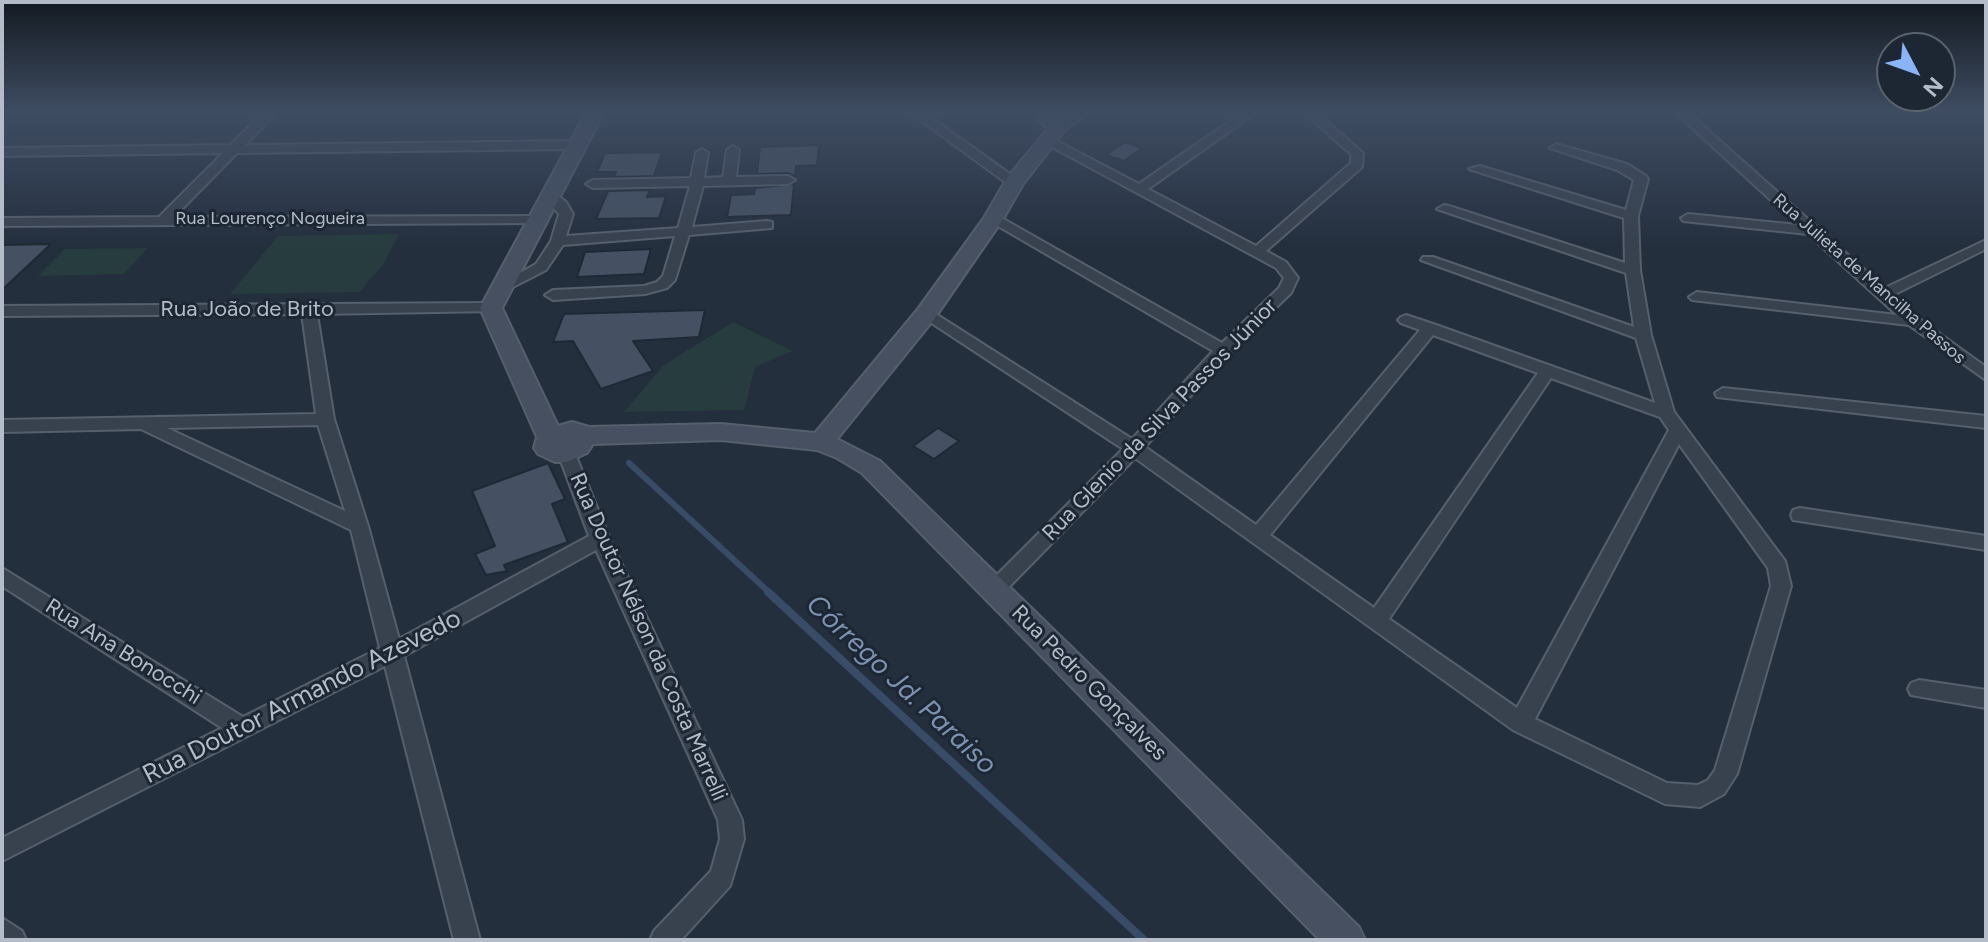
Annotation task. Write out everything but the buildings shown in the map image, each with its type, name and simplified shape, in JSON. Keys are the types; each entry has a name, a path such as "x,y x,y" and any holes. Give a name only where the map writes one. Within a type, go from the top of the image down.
{"street":[{"path":"164,219 226,158"},
{"path":"497,297 571,158"},
{"path":"553,295 645,290 662,285 670,277 698,181 701,158"},
{"path":"729,181 732,158"},
{"path":"980,158 1014,182"},
{"path":"821,442 926,314 1033,158"},
{"path":"1088,158 1139,190 1257,252 1357,164 1359,158"},
{"path":"1139,190 1185,158"},
{"path":"926,314 1134,448 1521,723 1665,793 1700,796 1716,787 1725,774 1781,586 1778,566 1764,543 1671,423 1643,335 1633,270 1631,216 1642,184 1637,174 1587,158"},
{"name":"Rua Julieta de Mancilha Passos","path":"1731,158 1913,321 1986,375"},
{"path":"1475,169 1631,216"},
{"path":"593,184 788,180"},
{"path":"497,297 541,267 558,241 566,214 551,197"},
{"path":"1444,209 1633,270"},
{"path":"1688,218 1809,230"},
{"name":"Rua Lourenço Nogueira","path":"2,222 538,219"},
{"path":"993,219 1223,350"},
{"path":"558,241 767,225"},
{"path":"1884,294 1986,244"},
{"name":"Rua Glenio da Silva Passos Júnior","path":"995,589 1134,448 1223,350 1286,290 1291,278 1281,265 1257,252"},
{"path":"1428,260 1643,335"},
{"path":"497,297 567,442"},
{"name":"Rua João de Brito","path":"2,311 309,309 497,297"},
{"path":"1697,297 1913,321"},
{"path":"309,309 325,419 359,526 467,940"},
{"path":"1406,320 1547,371 1671,423"},
{"path":"1258,536 1430,328"},
{"path":"1376,622 1547,371"},
{"path":"1723,393 1986,422"},
{"path":"2,426 325,419"},
{"path":"142,423 359,526"},
{"path":"1521,723 1671,423"},
{"name":"Rua Pedro Gonçalves","path":"567,442 721,432 821,442 871,467 1346,940"},
{"name":"Rua Doutor Nélson da Costa Marrelli","path":"567,442 600,539 730,820 732,839 721,878 663,940"},
{"path":"1800,515 1986,543"},
{"name":"Rua Doutor Armando Azevedo","path":"2,850 391,653 600,539"},
{"name":"Rua Ana Bonocchi","path":"2,576 243,729"},
{"path":"1919,689 1986,699"},
{"path":"2,931 13,940"}],"green space":[{"path":"399,234 383,265 359,292 230,294 278,236"},
{"path":"148,248 124,274 38,276 65,249"},
{"path":"733,322 792,351 755,367 744,410 624,412 664,365"}],"waterway":[{"name":"Córrego Jd. Paraiso","path":"629,463 771,594"},
{"name":"Córrego Jd. Paraiso","path":"768,592 1144,940"}]}
